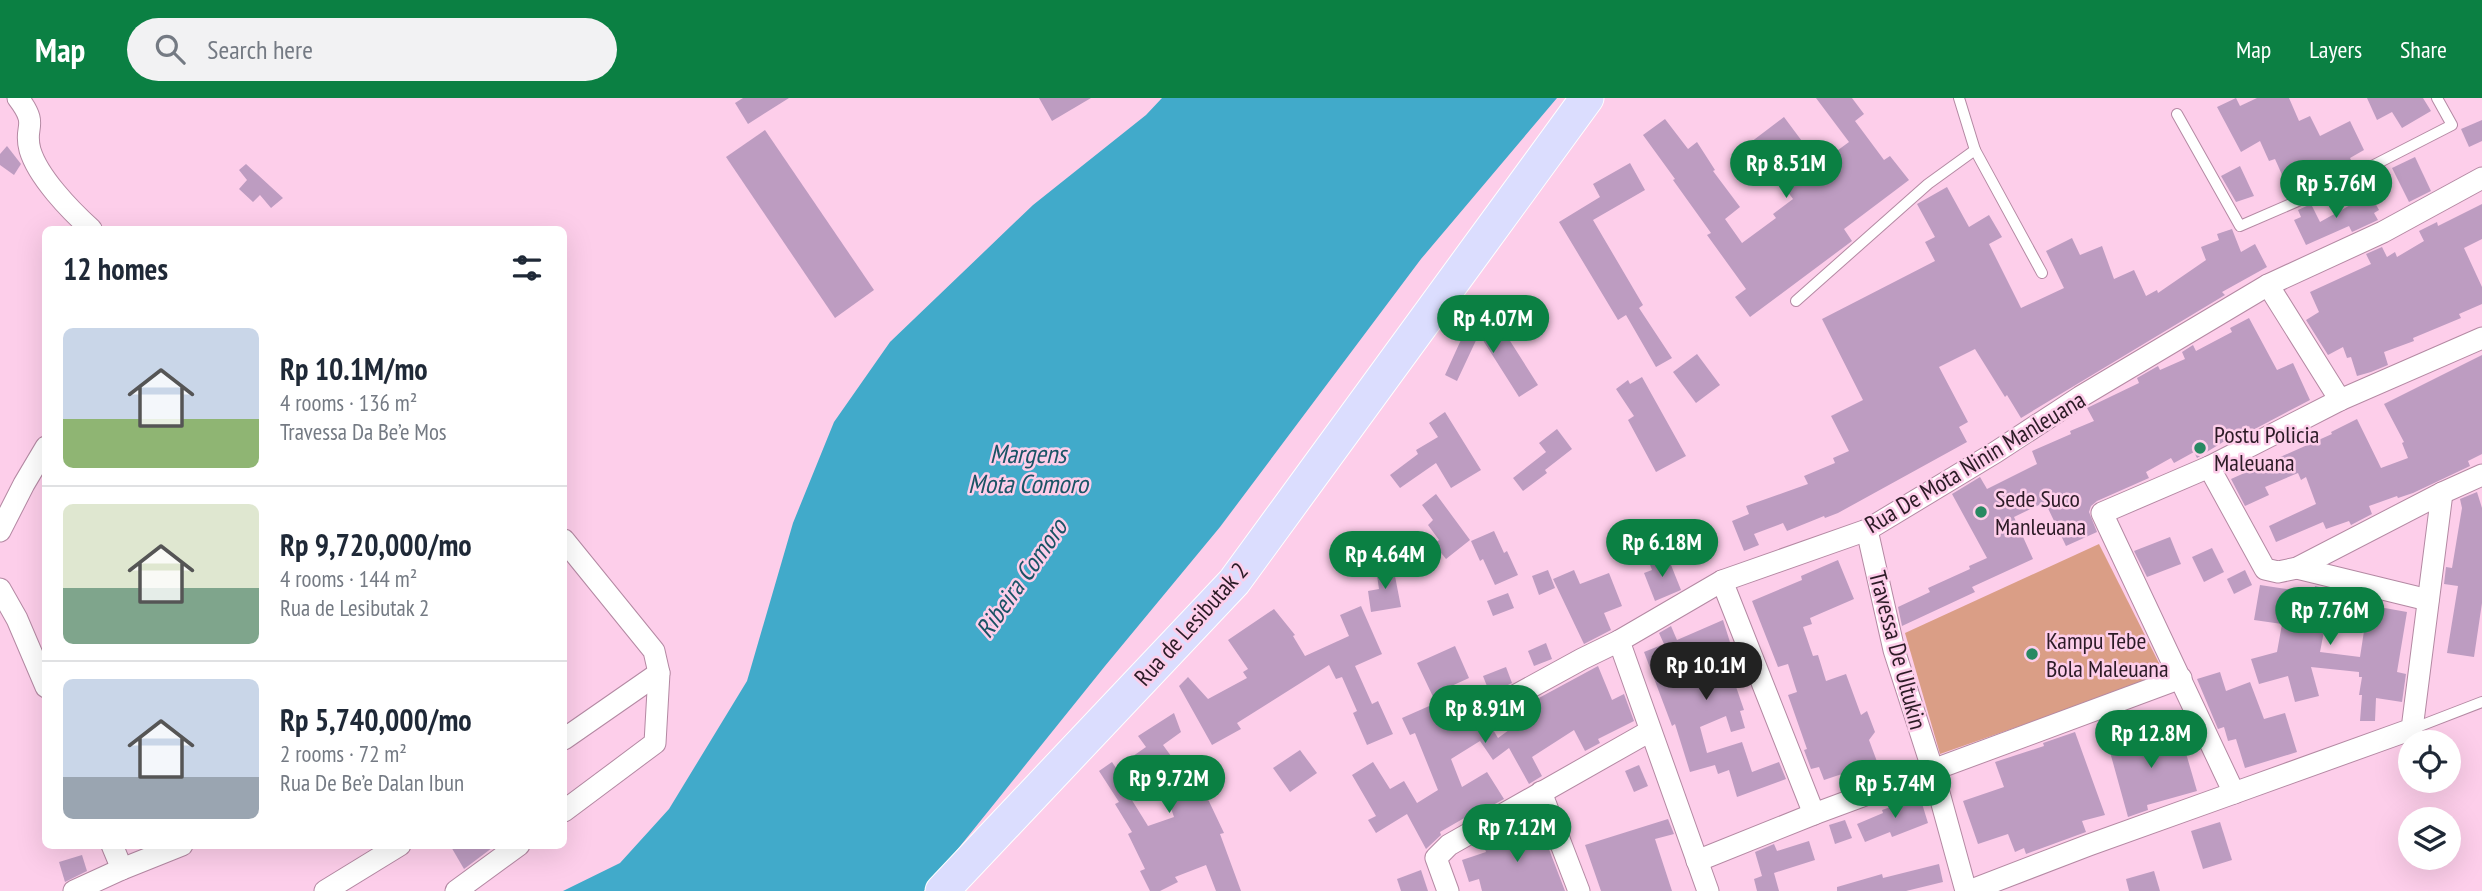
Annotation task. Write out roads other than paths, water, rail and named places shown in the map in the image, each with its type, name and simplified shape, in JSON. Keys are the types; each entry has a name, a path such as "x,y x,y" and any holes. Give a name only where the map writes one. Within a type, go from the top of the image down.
{"main road":[{"name":"Rua de Lesibutak 2","path":"942,891 1234,582 1587,98"}],"street":[{"path":"29,102 32,121 29,141 39,169 88,226"},
{"name":"Rua De Mota Ninin Manleuana","path":"1489,710 1619,641 1722,581 1867,530 1996,452 2080,397 2268,285 2382,232 2482,178"},
{"path":"2268,285 2340,400"},
{"path":"2234,793 2102,513 2209,467 2340,400 2482,338"},
{"path":"0,531 42,454"},
{"path":"2209,467 2265,569 2278,572 2297,568 2482,475"},
{"path":"1968,891 2412,729 2442,493"},
{"name":"Travessa De Ultukin","path":"1867,530 1894,650 1968,891"},
{"path":"567,544 654,651 659,673 655,743 567,809"},
{"path":"2297,568 2428,600"},
{"path":"1722,581 1814,814"},
{"path":"0,589 17,620 42,678"},
{"path":"1619,641 1708,891"},
{"path":"567,737 659,673"},
{"path":"1697,860 2180,678"},
{"path":"1448,891 1436,858 1449,845 1650,731"},
{"path":"1541,792 1579,891"},
{"path":"114,849 122,869"},
{"path":"74,891 172,849"},
{"path":"325,891 393,849"},
{"path":"456,891 514,849"}],"lane":[{"path":"1959,98 1975,150 2042,273"},
{"path":"2177,114 2240,226 2335,185 2452,125 2437,98"},
{"path":"1796,301 1928,184 1975,150"},
{"path":"2412,729 2482,702"}],"water":[{"name":"Margens Mota Comoro","path":"1162,98 1557,98 1421,259 1220,527 924,891 563,891 620,863 669,809 747,681 793,523 834,422 890,342 1033,205 1146,115"}],"place":[{"name":"Postu Policia Maleuana","path":"2200,448"},
{"name":"Sede Suco Manleuana","path":"1981,512"},
{"name":"Kampu Tebe Bola Maleuana","path":"2032,654"}],"water label":[{"name":"Ribeira Comoro","path":"1021,578"}]}
